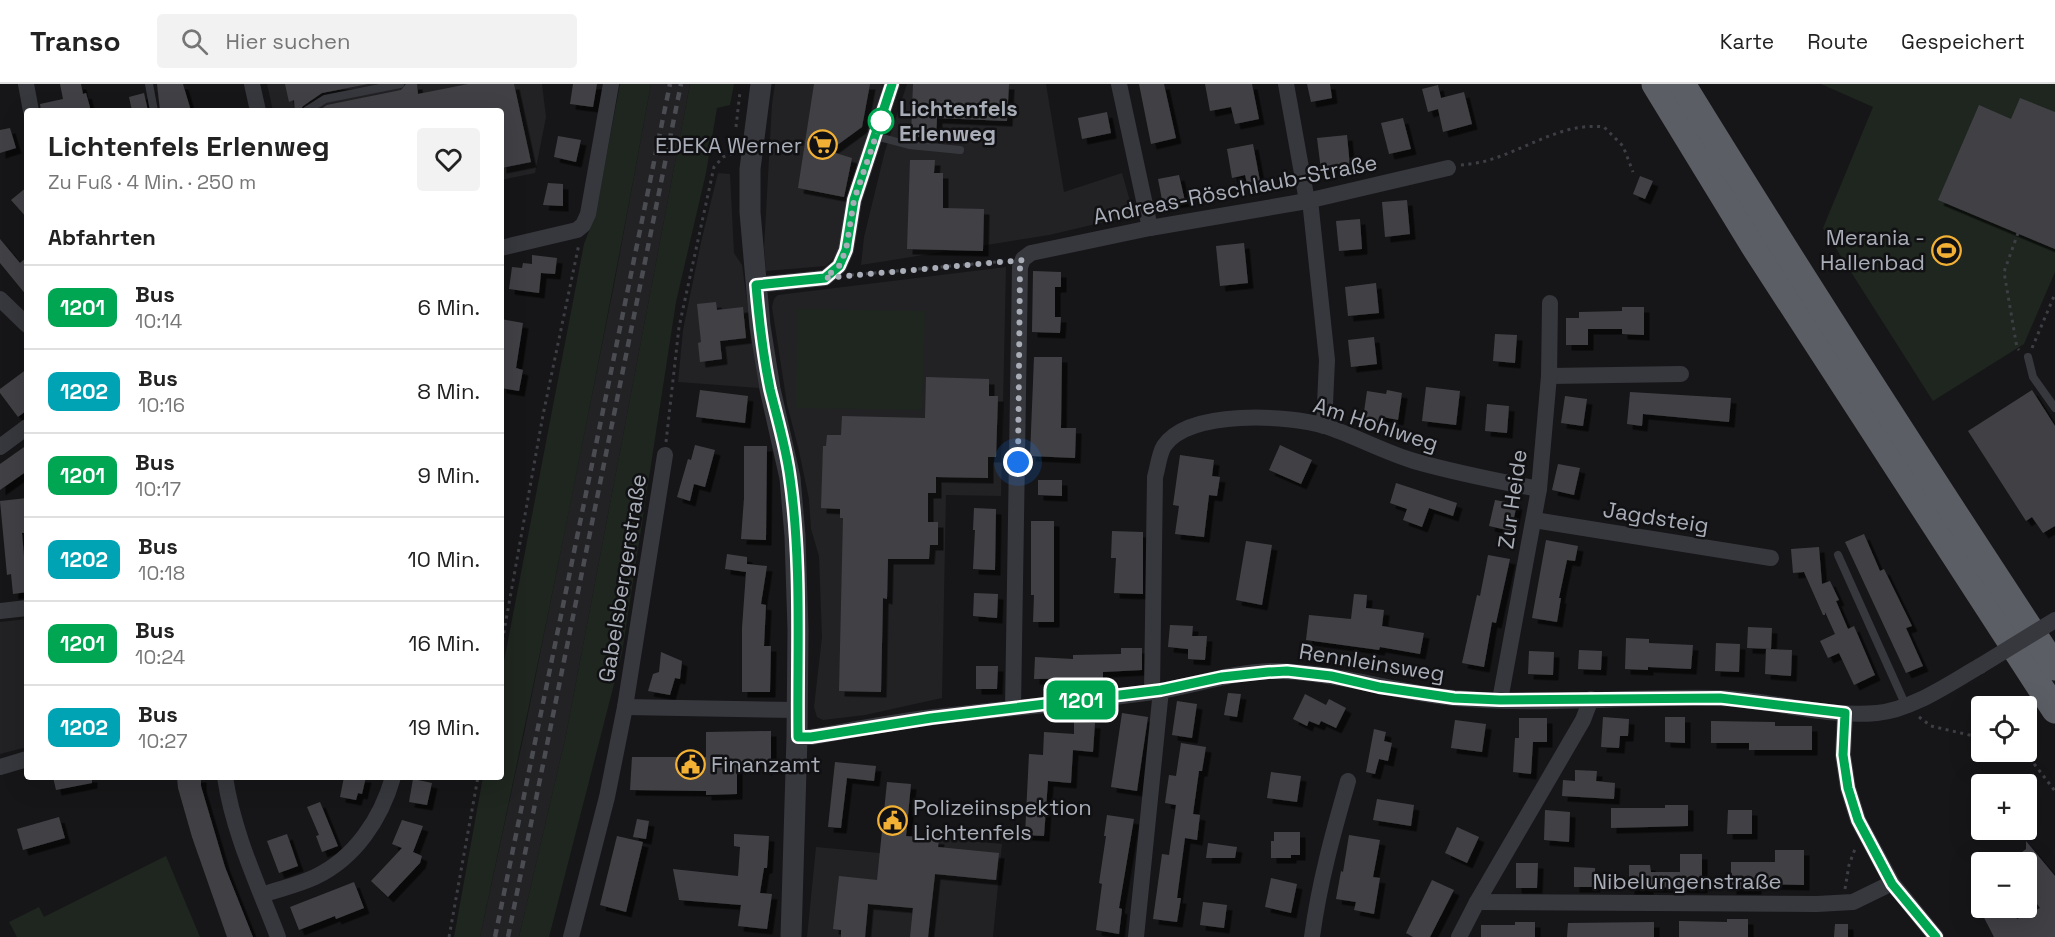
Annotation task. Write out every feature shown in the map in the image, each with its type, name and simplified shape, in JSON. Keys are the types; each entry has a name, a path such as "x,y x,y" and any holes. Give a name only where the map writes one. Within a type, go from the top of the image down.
{"highway":[{"path":"1655,84 1754,246 2055,710"},
{"path":"1682,84 1883,405 2055,667"}],"street":[{"path":"26,84 30,108"},
{"path":"252,84 257,108"},
{"path":"504,247 577,230 583,225 588,214 610,84"},
{"path":"760,84 750,169 750,212 765,362 790,478 796,567 798,737 791,937"},
{"path":"756,285 825,278 839,266 846,250 854,200 892,84"},
{"path":"1119,84 1150,228"},
{"path":"1286,84 1309,200 1327,360 1324,426"},
{"name":"Andreas-Röschlaub-Straße","path":"1027,256 1150,228 1309,200 1448,168"},
{"path":"1013,708 1020,267 1027,256"},
{"path":"0,299 24,322"},
{"name":"Zur Heide","path":"1500,700 1539,489 1550,376 1550,303"},
{"path":"1550,376 1682,374"},
{"name":"Am Hohlweg","path":"1136,937 1157,691 1155,477 1164,446 1176,435 1199,424 1231,417 1272,418 1324,426 1421,463 1470,477 1539,489"},
{"path":"0,447 24,430"},
{"name":"Gabelsbergerstraße","path":"571,937 607,797 625,707 665,455"},
{"name":"Jagdsteig","path":"1534,520 1772,558"},
{"path":"0,611 24,608"},
{"name":"Rennleinsweg","path":"798,737 811,737 931,718 1157,691 1250,672 1287,671 1331,676 1379,687 1454,698 1500,700 1720,698 1845,713 1879,713 1906,706 1980,666 2055,620"},
{"path":"1459,937 1583,720 1591,699"},
{"name":"Gabelsbergerstraße","path":"625,707 797,710"},
{"path":"1845,713 1843,755 1848,788 1858,820 1892,884 1936,937"},
{"path":"0,767 24,760"},
{"path":"225,780 228,800 236,826 278,937"},
{"path":"261,894 314,877 347,856 372,825 392,780"},
{"path":"1312,937 1316,906 1330,845 1348,781"},
{"name":"Nibelungenstraße","path":"1477,902 1817,904 1853,902 1892,884"}],"lane":[{"path":"149,84 153,108"},
{"path":"311,108 325,99 400,84"},
{"path":"875,136 909,145 960,150"},
{"path":"2028,357 2033,377 2055,408"},
{"path":"1838,555 1906,706"}],"path":[{"path":"1448,168 1489,160 1564,131 1587,125 1604,126 1623,146 1634,172"},
{"path":"665,455 665,435 679,327 714,167 723,157 734,153"},
{"path":"504,632 556,349 580,239 577,230"},
{"path":"2018,233 2004,272 2017,348 2028,357 2055,294"},
{"path":"825,278 1027,256"},
{"path":"1906,706 1931,726 1971,735"},
{"path":"2033,762 2055,790"},
{"path":"449,937 477,780"},
{"path":"1845,902 1849,865 1864,834"}],"shaded area":[{"path":"267,84 542,84 546,117 535,173 504,179 504,108 272,108"},
{"path":"620,84 651,84 590,405 480,937 454,937 482,780 504,780 504,661 584,244 595,215"},
{"path":"651,84 690,84 566,735 519,937 480,937 525,729 614,285"},
{"path":"690,84 734,84 730,105 717,108 706,173 676,302 622,653 549,937 519,937 566,735"},
{"path":"775,84 883,84 864,146 837,254 826,266 766,271 764,248"},
{"path":"907,84 1046,84 1064,192 1122,173 1134,215 1049,235 861,265 864,237 885,151"},
{"name":"Merania - Hallenbad","path":"1821,84 2055,84 2055,272 2024,344 1933,401 1823,228 1873,107"},
{"path":"718,173 730,174 734,253 742,265 759,388 678,382 683,330"},
{"path":"1006,267 1001,496 946,495 942,698 865,715 823,720 817,717 814,707 822,637 819,556 811,529 809,499 787,404 772,307 774,299 778,295"},
{"path":"798,309 925,311 922,410 795,408"},
{"path":"24,619 24,748 0,754 0,622"},
{"path":"916,836 1002,844 993,937 807,937 816,847 880,853 913,865"},
{"path":"166,856 200,937 17,937 9,922 39,907 44,917"}],"building":[{"path":"60,84 81,84 90,108 41,108 40,104 63,99"},
{"path":"157,84 183,84 190,108 160,108"},
{"path":"285,84 368,84 322,93 302,108 295,108 294,100 289,102"},
{"path":"406,84 417,84 418,94 468,84 514,84 531,162 504,167 504,108 322,108 327,105 401,90"},
{"path":"573,84 597,84 593,107 570,104"},
{"name":"EDEKA Werner","path":"814,84 870,84 862,127 829,151 852,158 844,197 798,188"},
{"path":"913,84 1009,84 1007,121 937,118 936,137 911,137"},
{"path":"1139,84 1164,84 1176,138 1151,144"},
{"path":"1205,84 1252,84 1259,119 1235,124 1231,107 1210,111"},
{"path":"1307,84 1330,84 1332,98 1311,102"},
{"path":"1438,85 1441,98 1464,92 1472,124 1443,132 1438,109 1428,112 1422,89"},
{"path":"144,93 147,108 131,108 129,97"},
{"path":"2020,98 2055,112 2055,249 1938,200 1979,105 2011,119"},
{"path":"1107,112 1111,133 1082,139 1078,118"},
{"path":"1403,118 1411,149 1389,154 1381,123"},
{"path":"10,128 16,148 0,153 0,130"},
{"path":"1347,135 1350,167 1321,170 1317,138"},
{"path":"558,136 581,140 576,162 554,157"},
{"path":"1253,144 1260,181 1247,183 1245,175 1232,178 1227,149"},
{"path":"910,160 935,160 934,173 943,173 943,208 984,209 983,251 907,249"},
{"path":"1179,175 1185,201 1163,205 1158,179"},
{"path":"1640,176 1653,181 1645,199 1633,194"},
{"path":"548,183 563,184 563,206 543,205"},
{"path":"24,189 24,215 11,200"},
{"path":"1407,200 1410,234 1385,237 1382,202"},
{"path":"1360,219 1362,249 1339,251 1336,221"},
{"path":"0,239 20,263 24,260 24,292 0,263"},
{"path":"1244,243 1248,283 1220,286 1216,246"},
{"path":"532,255 557,258 555,274 541,273 539,293 509,289 512,267 522,268 523,263 532,264"},
{"path":"1033,271 1061,272 1061,287 1055,287 1055,317 1061,317 1060,333 1032,332"},
{"path":"1376,283 1379,313 1348,316 1345,287"},
{"path":"716,302 717,310 743,307 746,338 720,341 722,359 700,362 698,343 701,342 697,304"},
{"path":"1622,307 1644,307 1644,335 1622,334 1622,329 1588,329 1588,345 1566,345 1566,318 1579,318 1579,312 1622,311"},
{"path":"504,320 523,323 516,368 523,370 519,391 504,388"},
{"path":"1495,334 1517,335 1515,363 1493,361"},
{"path":"1374,337 1377,364 1351,367 1348,340"},
{"path":"1034,357 1062,357 1061,428 1076,428 1075,458 1030,456"},
{"path":"24,371 24,412 18,417 0,393 0,389"},
{"path":"926,377 989,379 989,396 998,396 996,457 988,457 988,478 936,477 936,493 928,493 928,522 938,522 938,545 930,545 929,559 888,559 887,599 883,598 881,692 839,691 843,518 840,518 840,509 821,508 823,446 826,446 827,435 841,435 842,416 925,418"},
{"path":"1426,387 1460,391 1456,425 1422,421"},
{"path":"700,390 748,396 745,423 696,417"},
{"path":"1387,390 1402,393 1398,420 1383,417 1382,422 1363,419 1367,391 1386,394"},
{"path":"2032,390 2055,426 2055,526 2043,533 2032,517 2026,521 1968,431"},
{"path":"1630,392 1731,398 1729,422 1643,414 1642,426 1627,424"},
{"path":"1565,396 1587,399 1583,426 1561,423"},
{"path":"1487,404 1509,406 1507,433 1485,431"},
{"path":"695,445 715,450 705,487 694,484 690,501 677,497 688,459 691,460"},
{"path":"1280,445 1312,460 1301,484 1269,470"},
{"path":"744,446 767,446 766,540 741,539"},
{"path":"24,447 24,473 0,490 0,464"},
{"path":"1180,455 1214,460 1212,476 1220,477 1217,496 1209,495 1204,537 1175,534 1179,506 1173,505"},
{"path":"1558,464 1580,468 1574,495 1552,490"},
{"path":"1038,480 1062,480 1062,496 1038,495"},
{"path":"1396,483 1457,503 1453,516 1429,508 1422,527 1403,520 1407,509 1390,503"},
{"path":"24,498 24,533 22,533 24,592 13,594 11,574 7,575 0,501"},
{"path":"1495,500 1517,504 1511,531 1489,526"},
{"path":"974,508 996,509 995,570 973,569"},
{"path":"1031,521 1054,521 1054,622 1033,622"},
{"path":"1112,531 1143,532 1143,594 1114,593 1116,558 1111,558"},
{"path":"1864,534 1880,571 1884,569 1912,626 1906,628 1923,666 1906,673 1845,542"},
{"path":"1546,540 1578,546 1575,561 1567,560 1559,598 1561,598 1557,622 1532,618"},
{"path":"1246,541 1272,545 1262,605 1236,600"},
{"path":"1819,547 1822,584 1830,581 1848,629 1854,626 1875,675 1854,685 1839,653 1828,658 1820,641 1835,634 1825,612 1823,615 1804,572 1793,573 1791,549"},
{"path":"727,554 747,557 747,564 767,566 761,604 766,605 764,646 771,646 770,692 742,692 742,628 746,572 725,569"},
{"path":"1488,555 1510,559 1496,623 1492,622 1484,667 1462,663 1477,595 1480,596"},
{"path":"974,593 998,594 997,618 973,616"},
{"path":"1354,594 1367,595 1366,608 1384,610 1382,626 1424,633 1420,654 1380,647 1379,650 1306,640 1309,615 1351,619"},
{"path":"1170,625 1193,626 1192,636 1207,636 1205,660 1188,659 1188,649 1168,647"},
{"path":"1748,627 1772,628 1771,649 1747,648"},
{"path":"1626,638 1649,639 1649,643 1693,645 1691,669 1648,667 1648,670 1625,669"},
{"path":"1716,643 1740,644 1739,672 1715,671"},
{"path":"1121,648 1142,648 1142,670 1103,672 1103,678 1034,679 1035,657 1073,659 1073,655 1121,654"},
{"path":"1766,649 1792,650 1791,676 1765,674"},
{"path":"1579,650 1602,651 1601,670 1578,669"},
{"path":"1529,651 1554,652 1553,675 1528,674"},
{"path":"661,652 682,661 680,679 675,678 670,695 648,691 653,674 659,672"},
{"path":"976,666 998,666 997,689 976,689"},
{"path":"1228,693 1241,694 1237,717 1224,715"},
{"path":"1305,694 1326,705 1329,699 1346,708 1336,728 1321,721 1319,725 1309,721 1307,726 1293,719"},
{"path":"1177,701 1197,704 1192,738 1172,735"},
{"path":"1122,713 1148,717 1137,791 1111,787"},
{"path":"1603,717 1629,719 1628,736 1620,736 1619,748 1601,747"},
{"path":"1665,717 1685,717 1685,743 1665,742"},
{"path":"1519,718 1547,718 1547,742 1533,742 1531,774 1513,772 1515,738 1519,738"},
{"path":"1455,720 1486,724 1482,752 1451,748"},
{"path":"1711,721 1775,722 1775,726 1812,726 1812,750 1749,750 1749,743 1711,743"},
{"path":"1074,722 1095,723 1093,752 1073,750 1071,783 1048,781 1044,836 1025,835 1029,754 1043,755 1044,732 1074,734"},
{"path":"1374,729 1386,732 1384,741 1392,743 1388,761 1379,759 1375,774 1366,772"},
{"name":"Finanzamt","path":"771,731 771,762 766,771 761,762 737,765 737,794 706,795 706,791 630,790 632,757 706,757 706,732"},
{"path":"1181,743 1206,747 1202,771 1199,771 1193,814 1200,815 1197,840 1185,838 1177,898 1181,898 1177,922 1153,919 1162,854 1169,855 1176,805 1165,803 1169,775 1176,776"},
{"path":"835,762 876,766 874,781 847,778 841,828 828,827"},
{"path":"1575,770 1597,771 1596,781 1615,783 1614,799 1562,796 1563,780 1575,781"},
{"path":"1271,772 1301,776 1297,802 1267,798"},
{"path":"54,780 92,780 92,783 56,790"},
{"path":"177,780 201,780 225,867 253,937 227,937 192,837"},
{"path":"343,780 365,780 362,794 358,793 356,800 340,797"},
{"path":"413,780 432,783 427,805 409,802"},
{"path":"887,782 911,784 906,836 939,839 938,847 999,853 996,880 935,874 928,937 910,937 913,908 868,904 865,937 841,937 841,930 833,929 839,876 877,880"},
{"path":"1377,799 1414,805 1411,826 1373,820"},
{"path":"320,802 338,846 322,852 316,836 319,835 307,807"},
{"path":"1665,805 1688,805 1688,826 1611,828 1611,808 1665,808"},
{"path":"1545,810 1570,812 1569,842 1544,840"},
{"path":"1728,810 1752,810 1752,834 1727,834"},
{"path":"1107,815 1134,819 1119,908 1122,909 1119,934 1096,930"},
{"path":"59,817 65,838 23,850 17,829"},
{"path":"637,819 649,821 646,839 633,837"},
{"path":"402,820 423,826 413,852 422,856 420,863 388,897 371,881 402,848 392,844"},
{"path":"1457,827 1479,837 1467,863 1445,853"},
{"path":"1274,832 1300,832 1300,855 1291,855 1291,858 1271,858 1271,841 1274,841"},
{"path":"287,834 298,866 279,873 267,841"},
{"path":"734,834 769,836 767,868 764,868 760,893 772,894 767,929 738,926 741,905 679,900 673,869 738,876 740,847 734,846"},
{"path":"1349,835 1380,840 1373,877 1380,878 1374,914 1354,910 1356,902 1336,899"},
{"path":"617,836 643,842 626,912 600,905"},
{"path":"2026,841 2035,852 2022,852 2026,849"},
{"path":"1208,843 1237,847 1235,858 1206,858"},
{"path":"1775,850 1804,850 1804,885 1756,884 1756,889 1731,889 1731,862 1775,862"},
{"path":"1680,854 1702,854 1702,888 1629,889 1629,865 1650,865 1651,872 1680,872"},
{"path":"2037,854 2055,876 2055,937 1994,937 1984,918 2037,918 2037,909 2040,908 2037,904"},
{"path":"1516,863 1538,863 1537,888 1516,888"},
{"path":"1574,867 1595,868 1595,887 1574,887"},
{"path":"1271,878 1297,884 1291,913 1265,907"},
{"path":"1432,880 1454,890 1430,937 1413,937 1406,933"},
{"path":"354,882 364,908 299,930 290,907"},
{"path":"1203,902 1227,905 1224,928 1200,925"},
{"path":"1727,919 1748,919 1748,937 1679,937 1679,921 1727,922"},
{"path":"1515,922 1535,922 1535,937 1481,937 1481,925 1515,925"},
{"path":"1654,922 1654,937 1567,937 1568,923"},
{"path":"1835,924 1848,924 1848,937 1834,937"}],"railway":[{"path":"495,937 670,84"},
{"path":"508,937 681,84"}],"bus line":[{"name":"1201","path":"892,84 854,200 846,250 839,266 825,278 756,285 765,362 786,456 792,497 798,630 798,737 1161,690 1250,672 1287,671 1331,676 1379,687 1454,698 1500,700 1720,698 1845,713 1843,755 1848,788 1858,820 1874,854 1892,884 1936,937"}],"place":[{"name":"Lichtenfels Erlenweg","path":"881,121"},
{"name":"EDEKA Werner","path":"823,145"},
{"name":"Merania - Hallenbad","path":"1946,250"},
{"name":"Finanzamt","path":"690,764"},
{"name":"Polizeiinspektion Lichtenfels","path":"892,820"}],"route":[{"path":"881,121 854,200 846,250 839,266 825,278 1023,260 1020,267 1018,462"}]}
